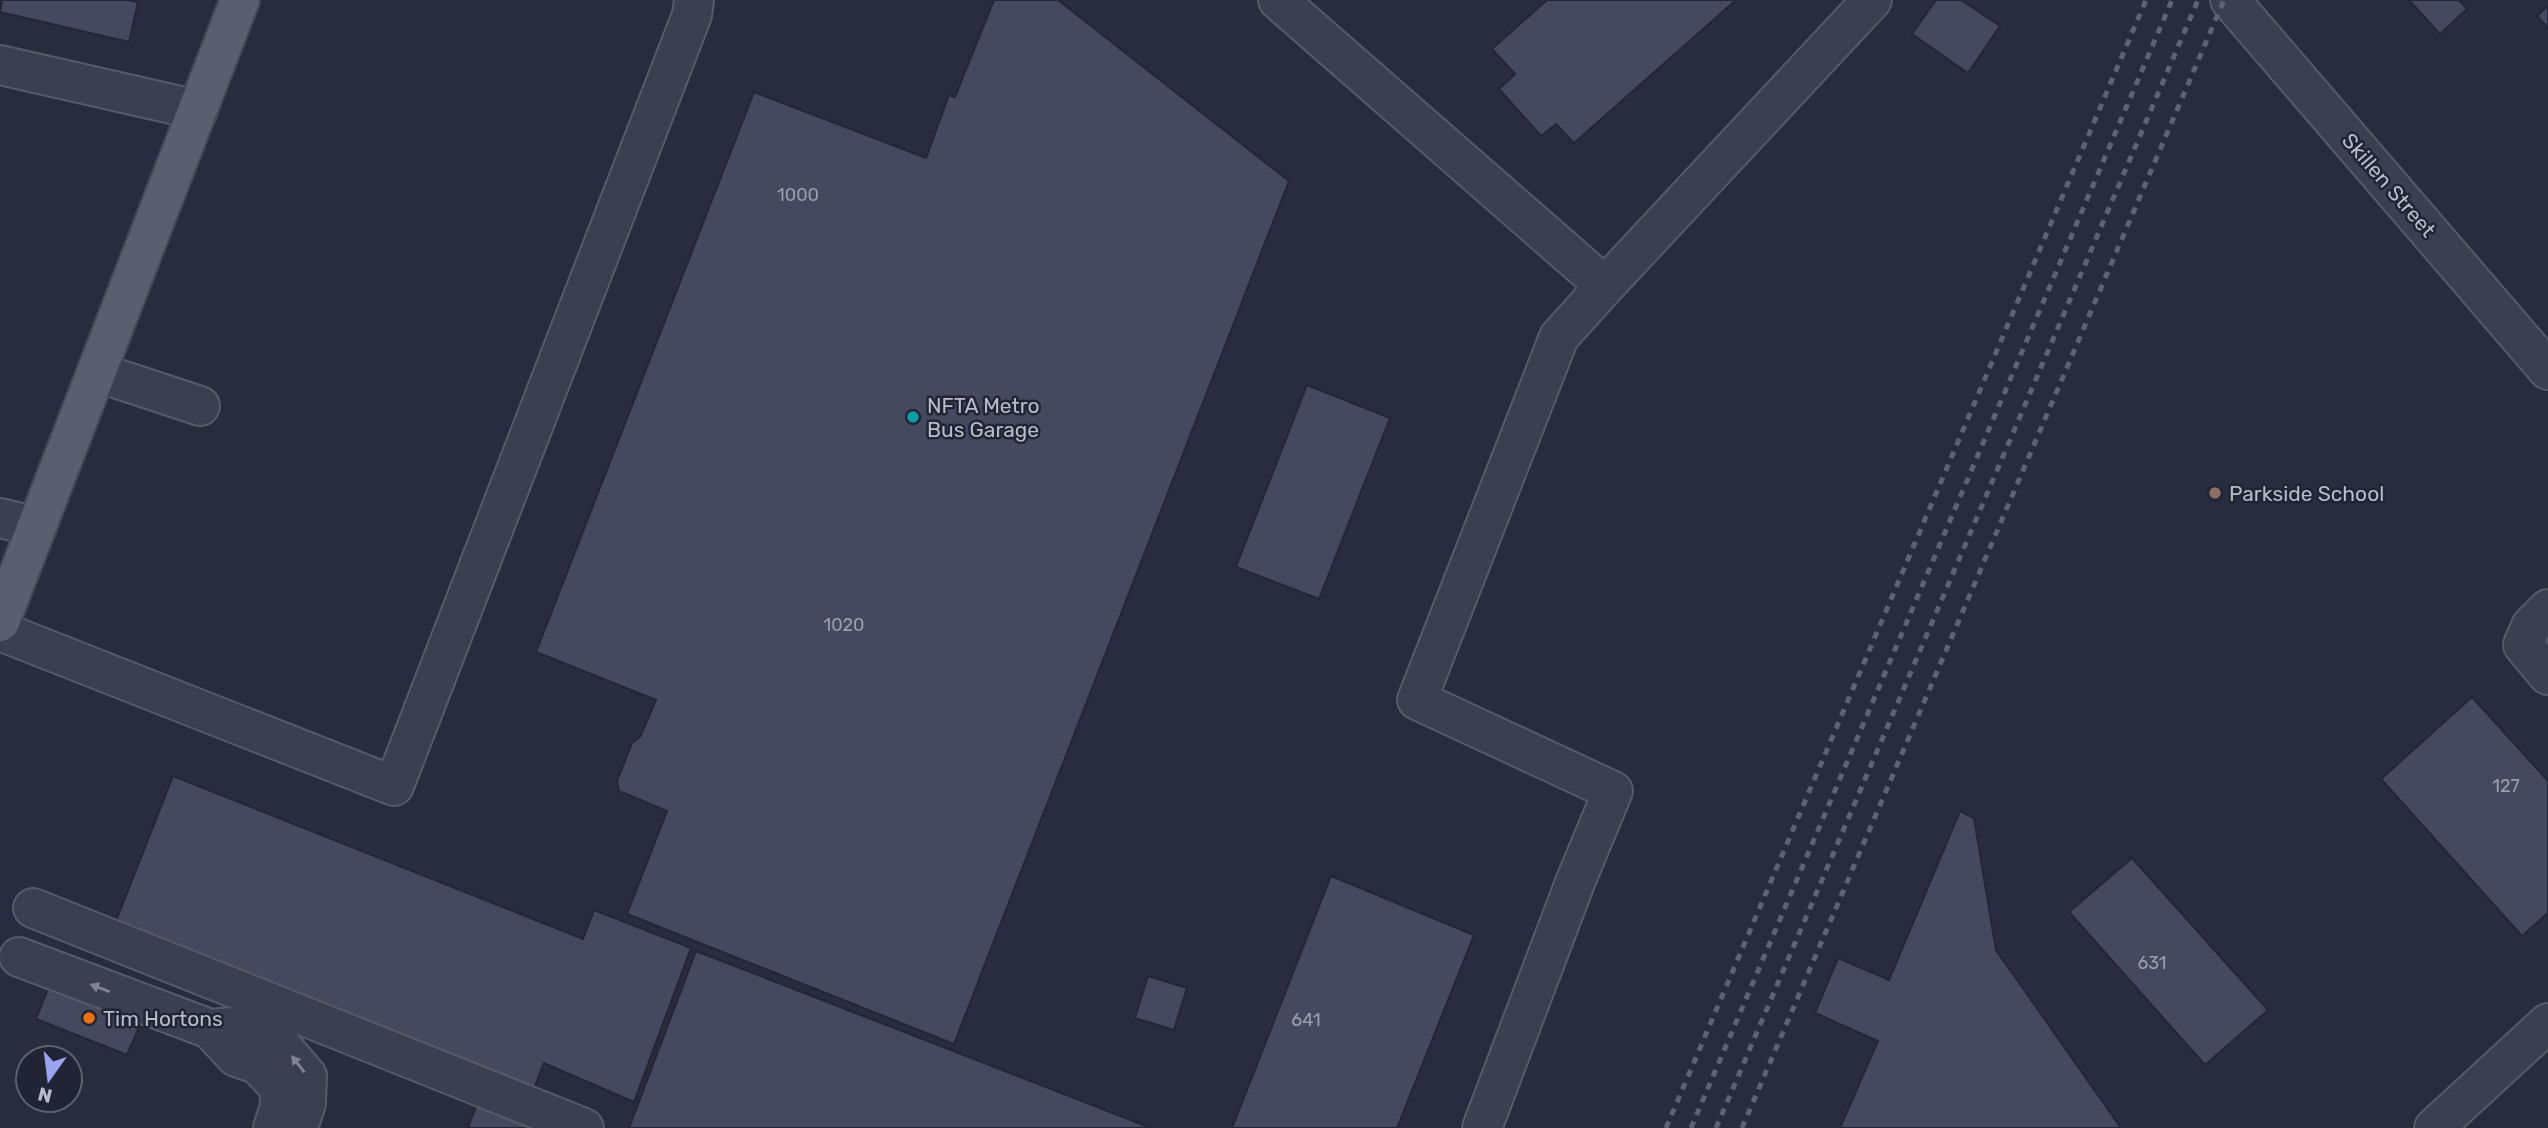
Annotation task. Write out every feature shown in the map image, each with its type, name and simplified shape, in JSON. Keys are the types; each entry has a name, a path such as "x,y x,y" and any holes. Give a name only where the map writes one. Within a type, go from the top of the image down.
{"main road":[{"path":"0,622 240,0"}],"street":[{"path":"0,631 394,786 682,40 694,0"},
{"path":"1278,0 1605,286"},
{"path":"1482,1128 1576,880 1614,791 1418,700 1559,337 1872,0"},
{"name":"Skillen Street","path":"2230,0 2548,370"},
{"path":"0,65 198,110"},
{"path":"97,372 200,406"},
{"path":"0,518 37,527"},
{"path":"2548,609 2531,626 2523,645 2548,675"},
{"path":"33,908 584,1128"},
{"path":"19,957 210,1029 246,1026 278,1042 298,1062 307,1076 306,1103 299,1128"},
{"path":"2434,1128 2548,1023"},
{"path":"210,1029 236,1057 257,1064 279,1087 280,1105 272,1128"}],"building":[{"path":"2,0 138,2 129,42 0,12"},
{"name":"NFTA Metro Bus Garage","path":"994,0 1058,0 1289,181 954,1044 627,914 667,811 619,791 617,781 632,743 640,737 656,700 536,652 754,92 926,158 949,95 955,97"},
{"path":"1547,0 1736,0 1574,143 1556,124 1541,136 1499,89 1515,74 1492,49"},
{"path":"1936,0 1961,0 2000,26 1968,73 1912,34"},
{"path":"2409,0 2459,0 2467,9 2440,34"},
{"path":"2548,6 2548,28 2537,16"},
{"path":"1307,385 1390,418 1319,599 1236,567"},
{"path":"2472,697 2548,781 2548,913 2522,936 2381,779"},
{"path":"173,776 583,939 594,910 691,948 634,1102 544,1063 533,1091 114,926"},
{"path":"1960,811 1974,818 1996,950 2121,1128 1840,1128 1878,1041 1815,1013 1838,958 1889,980"},
{"path":"2132,858 2268,1010 2205,1065 2069,912"},
{"path":"1331,876 1474,935 1397,1128 1232,1128"},
{"path":"696,951 1151,1128 629,1128"},
{"path":"1148,976 1187,988 1174,1030 1135,1018"},
{"name":"Tim Hortons","path":"51,981 143,1018 127,1055 36,1019"},
{"path":"478,1101 544,1128 468,1128"}],"railway":[{"path":"1666,1128 2146,0"},
{"path":"1691,1128 2172,0"},
{"path":"1716,1128 2198,0"},
{"path":"1742,1128 2224,0"}],"place":[{"name":"NFTA Metro Bus Garage","path":"913,417"},
{"name":"Parkside School","path":"2215,493"},
{"name":"Tim Hortons","path":"89,1018"}]}
